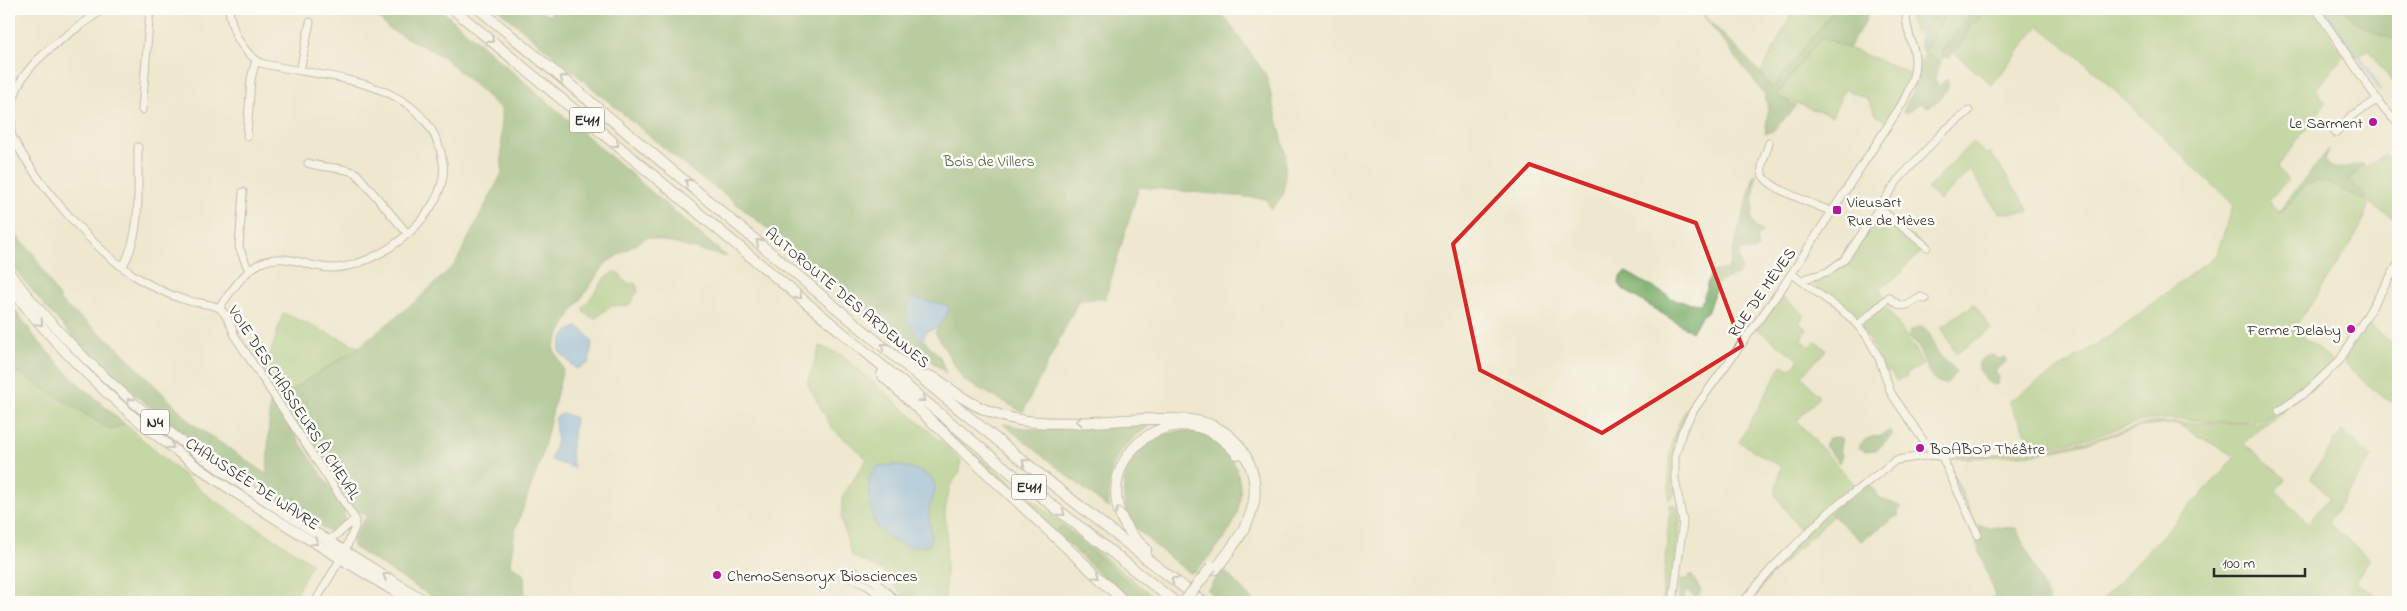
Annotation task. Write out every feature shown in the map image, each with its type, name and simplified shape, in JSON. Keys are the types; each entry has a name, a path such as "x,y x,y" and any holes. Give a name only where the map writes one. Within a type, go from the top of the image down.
{"highway":[{"name":"AUTOROUTE DES ARDENNES","path":"453,9 1010,472 1175,602"},
{"name":"AUTOROUTE DES ARDENNES","path":"479,9 921,378 1145,558 1203,602"},
{"path":"885,368 882,375 1125,602"},
{"path":"921,378 932,376 976,406 1018,420 1047,422 1184,419 1200,421 1224,432 1236,443 1252,469 1255,493 1251,517 1246,529 1184,602"},
{"path":"1145,558 1146,550 1130,533 1118,510 1116,496 1119,472 1131,449 1150,434 1170,427 1192,426 1213,434 1231,447 1242,462 1247,477 1248,498 1243,519 1234,537 1190,602"}],"main road":[{"name":"N4","path":"9,272 68,342 140,410 222,472 328,540 343,554"},
{"name":"CHAUSSÉE DE WAVRE","path":"9,286 67,353 103,389 148,428 215,479 427,602"},
{"name":"CHAUSSÉE DE WAVRE","path":"343,554 411,602"}],"street":[{"path":"10,135 13,99 20,81 27,71 44,54 103,9"},
{"path":"142,110 150,9"},
{"path":"218,308 249,272 262,262 278,258 292,259 325,268 354,265 374,257 407,233 432,209 442,186 442,159 428,126 404,101 385,90 256,60 242,47 235,35 230,9"},
{"name":"RUE DE MÈVES","path":"1673,602 1683,522 1675,468 1678,444 1682,432 1693,411 1792,274 1902,104 1912,82 1915,57 1907,27 1906,9"},
{"path":"2316,9 2377,100 2398,124"},
{"path":"300,71 310,22"},
{"path":"247,136 252,79 256,60"},
{"path":"2336,133 2351,116 2377,100"},
{"path":"1801,280 1827,272 1844,260 1880,209 1889,192 1907,170 1948,127 1969,111"},
{"name":"VOIE DES CHASSEURS À CHEVAL","path":"10,135 54,199 77,224 123,266 142,280 165,292 186,300 218,308 355,518 355,527 343,554 315,602"},
{"path":"1769,142 1762,169 1767,180 1796,197 1832,212"},
{"path":"123,266 130,254 135,233 138,147"},
{"path":"308,163 320,167 344,169 356,174 407,233"},
{"path":"243,192 239,247 249,272"},
{"path":"1880,209 1927,247"},
{"path":"2279,411 2317,383 2340,360 2398,264"},
{"path":"1792,274 1858,325 1874,348 1891,393 1933,455"},
{"path":"1858,325 1889,297 1900,306 1904,306 1921,297 1925,299"},
{"path":"1743,602 1772,568 1838,504 1896,460 1933,455 1942,457 1981,452 2036,450"},
{"path":"1942,457 1978,535"},
{"name":"VOIE DES CHASSEURS À CHEVAL","path":"328,540 339,533 355,518"},
{"path":"889,602 852,574 873,580 898,602"}],"highlighted area":[{"path":"1529,164 1696,223 1742,346 1602,433 1480,370 1453,244"}],"green space":[{"path":"369,9 440,9 727,257 647,237 606,263 571,313 553,347 563,369 541,459 515,531 510,564 524,574 525,602 440,602 353,547 352,539 367,515 354,510 279,398 359,347 417,300 455,264 502,173 501,109 442,56 389,29"},
{"name":"Bois de Villers","path":"498,9 533,9 551,16 550,9 1219,9 1266,75 1286,154 1284,194 1271,210 1267,199 1139,187 1105,299 1079,300 1023,412 963,380 935,332 949,309 947,305 912,327 940,357 946,373 723,193 695,174"},
{"path":"1794,9 1835,9 1772,89 1761,73"},
{"path":"1835,9 1869,9 1865,22 1848,48 1821,37 1776,96 1797,106 1773,131 1765,134 1768,110 1765,95 1699,10 1761,73 1772,89"},
{"path":"1911,9 1932,10 1922,29 1917,33 1914,32 1910,19"},
{"path":"1933,9 1949,9 1923,53 1920,34"},
{"path":"1949,9 2312,9 2344,56 2316,89 2326,103 2277,167 2288,180 2268,201 2281,213 2315,175 2348,179 2385,154 2398,168 2398,221 2369,203 2359,231 2294,329 2334,363 2286,405 2265,417 2241,422 2176,419 2150,420 2086,439 2035,449 2008,402 2114,333 2216,255 2234,205 2088,65 2039,26 1992,85 1951,50 1936,66 1923,53"},
{"path":"2320,9 2398,9 2398,80 2393,83 2368,50 2353,58"},
{"path":"2344,9 2398,9 2398,40 2375,33 2354,21"},
{"path":"1973,13 1978,13 1981,19 1971,24 1964,41 1954,50 1950,58 1943,56 1942,52 1967,17"},
{"path":"1821,37 1911,73 1902,98 1887,122 1877,116 1868,99 1845,89 1832,116 1776,96"},
{"path":"1926,53 1941,62 1936,77 1939,86 1947,79 1949,86 1940,98 1928,107 1920,103 1909,112 1903,112 1913,90 1920,62"},
{"path":"1972,142 1987,155 1990,152 2030,212 1999,213 1970,170 1940,201 1927,189"},
{"path":"2329,149 2325,160 2330,167 2340,168 2359,164 2365,165 2351,176 2350,180 2367,198 2365,200 2322,182 2316,182 2310,183 2304,188 2284,211 2279,211"},
{"path":"1756,174 1752,219 1755,227 1763,232 1756,237 1758,248 1755,251 1742,250 1739,256 1741,271 1739,274 1722,280 1717,284 1708,311 1701,316 1692,332 1624,290 1619,284 1620,277 1626,272 1677,301 1701,304 1711,272 1728,269 1754,175"},
{"path":"1878,214 1883,214 1926,248 1902,269 1903,272 1880,288 1885,299 1857,322 1808,280 1831,271"},
{"path":"9,228 33,253 62,303 115,345 194,425 267,474 270,398 344,507 345,517 341,528 328,531 250,480 176,427 105,368 72,336 14,268 8,255"},
{"path":"614,272 619,273 626,283 636,284 638,291 629,305 610,306 595,319 584,313 583,308 605,278"},
{"path":"17,289 85,362 139,414 159,430 222,477 321,541 421,602 318,542 208,469 158,431 89,370 43,321"},
{"path":"1781,296 1805,315 1799,323 1807,329 1802,340 1810,347 1816,341 1826,350 1802,376 1819,397 1797,421 1858,488 1830,513 1833,516 1777,569 1748,602 1740,602 1766,570 1804,535 1775,495 1781,467 1739,442 1782,365 1790,369 1799,360 1757,329"},
{"path":"9,302 37,340 72,378 205,494 312,563 292,602 9,602"},
{"path":"9,302 37,340 72,378 124,424 111,430 9,367"},
{"path":"1974,304 1991,329 1956,354 1941,327"},
{"path":"1885,305 1914,347 1923,365 1906,373 1907,376 1896,381 1890,370 1885,372 1862,327 1862,324"},
{"path":"283,313 359,347 279,398 264,375"},
{"path":"2367,322 2398,349 2398,404 2383,398 2345,364 2344,359"},
{"path":"1922,326 1930,335 1941,357 1956,372 1947,384 1941,383 1932,377 1918,347 1909,336 1909,331"},
{"path":"820,346 842,355 961,459 960,472 950,486 945,511 947,542 945,602 908,602 883,571 852,556 841,519 842,497 867,459 832,428 807,383"},
{"path":"1728,354 1730,356 1695,404 1679,436 1674,454 1675,495 1669,499 1670,456 1676,430 1681,418 1696,395"},
{"path":"1993,355 1998,359 2006,357 2007,361 1995,371 1999,377 1998,384 1992,385 1980,372 1979,363 1986,356"},
{"path":"2283,410 2284,412 2258,429 2244,444 2286,479 2276,490 2308,523 2330,497 2310,478 2342,430 2372,457 2328,523 2370,558 2355,582 2387,602 2100,602 2236,457 2178,425 2168,424 2140,427 2086,443 2037,454 1951,459 1964,455 2037,451 2092,440 2150,423 2255,423"},
{"path":"1003,424 1039,430 1151,424 1129,443 1116,460 1110,480 1109,509"},
{"path":"1890,430 1893,434 1877,450 1865,451 1858,447 1867,439 1879,437"},
{"path":"1178,431 1198,433 1222,447 1231,457 1240,483 1238,510 1230,530 1195,572 1189,573 1139,531 1132,521 1124,499 1125,475 1129,464 1136,454 1151,439"},
{"path":"948,432 1160,602 1152,602 1061,527 1057,530 1133,602 1129,602"},
{"path":"1839,437 1842,439 1840,447 1842,457 1839,463 1824,445 1828,438"},
{"path":"1951,459 1950,466 1980,535 1947,465 1948,460"},
{"path":"1869,483 1879,497 1902,507 1898,512 1899,516 1861,541 1830,513"},
{"path":"1670,504 1677,506 1680,521 1670,602 1662,602"},
{"path":"1061,526 1152,602 1133,602 1056,531"},
{"path":"1978,526 2016,528 2050,602 1997,602 1975,538 1981,534"},
{"path":"1223,569 1254,602 1223,602 1207,590"},
{"path":"1691,574 1701,591 1699,595 1694,596 1685,590 1685,597 1681,602 1678,602 1680,579 1687,579"}],"water":[{"path":"913,298 947,305 949,309 939,325 926,332 923,341 907,321 908,303"},
{"path":"577,327 584,331 592,342 589,363 576,369 559,351 564,336"},
{"path":"563,413 575,418 571,454 574,468 551,460 557,440 556,417"},
{"path":"896,465 922,472 932,479 935,485 929,511 931,532 929,545 910,546 897,543 884,535 874,521 869,478 878,466"}],"waterway":[{"path":"1921,49 1921,33 1935,9"},
{"path":"2326,9 2362,59 2380,91"}],"place":[{"name":"Le Sarment","path":"2373,122"},
{"name":"Vieusart Rue de Mèves","path":"1837,210"},
{"name":"Ferme Delaby","path":"2351,329"},
{"name":"BOABOP Théâtre","path":"1920,448"},
{"name":"ChemoSensoryX Biosciences","path":"717,575"}]}
